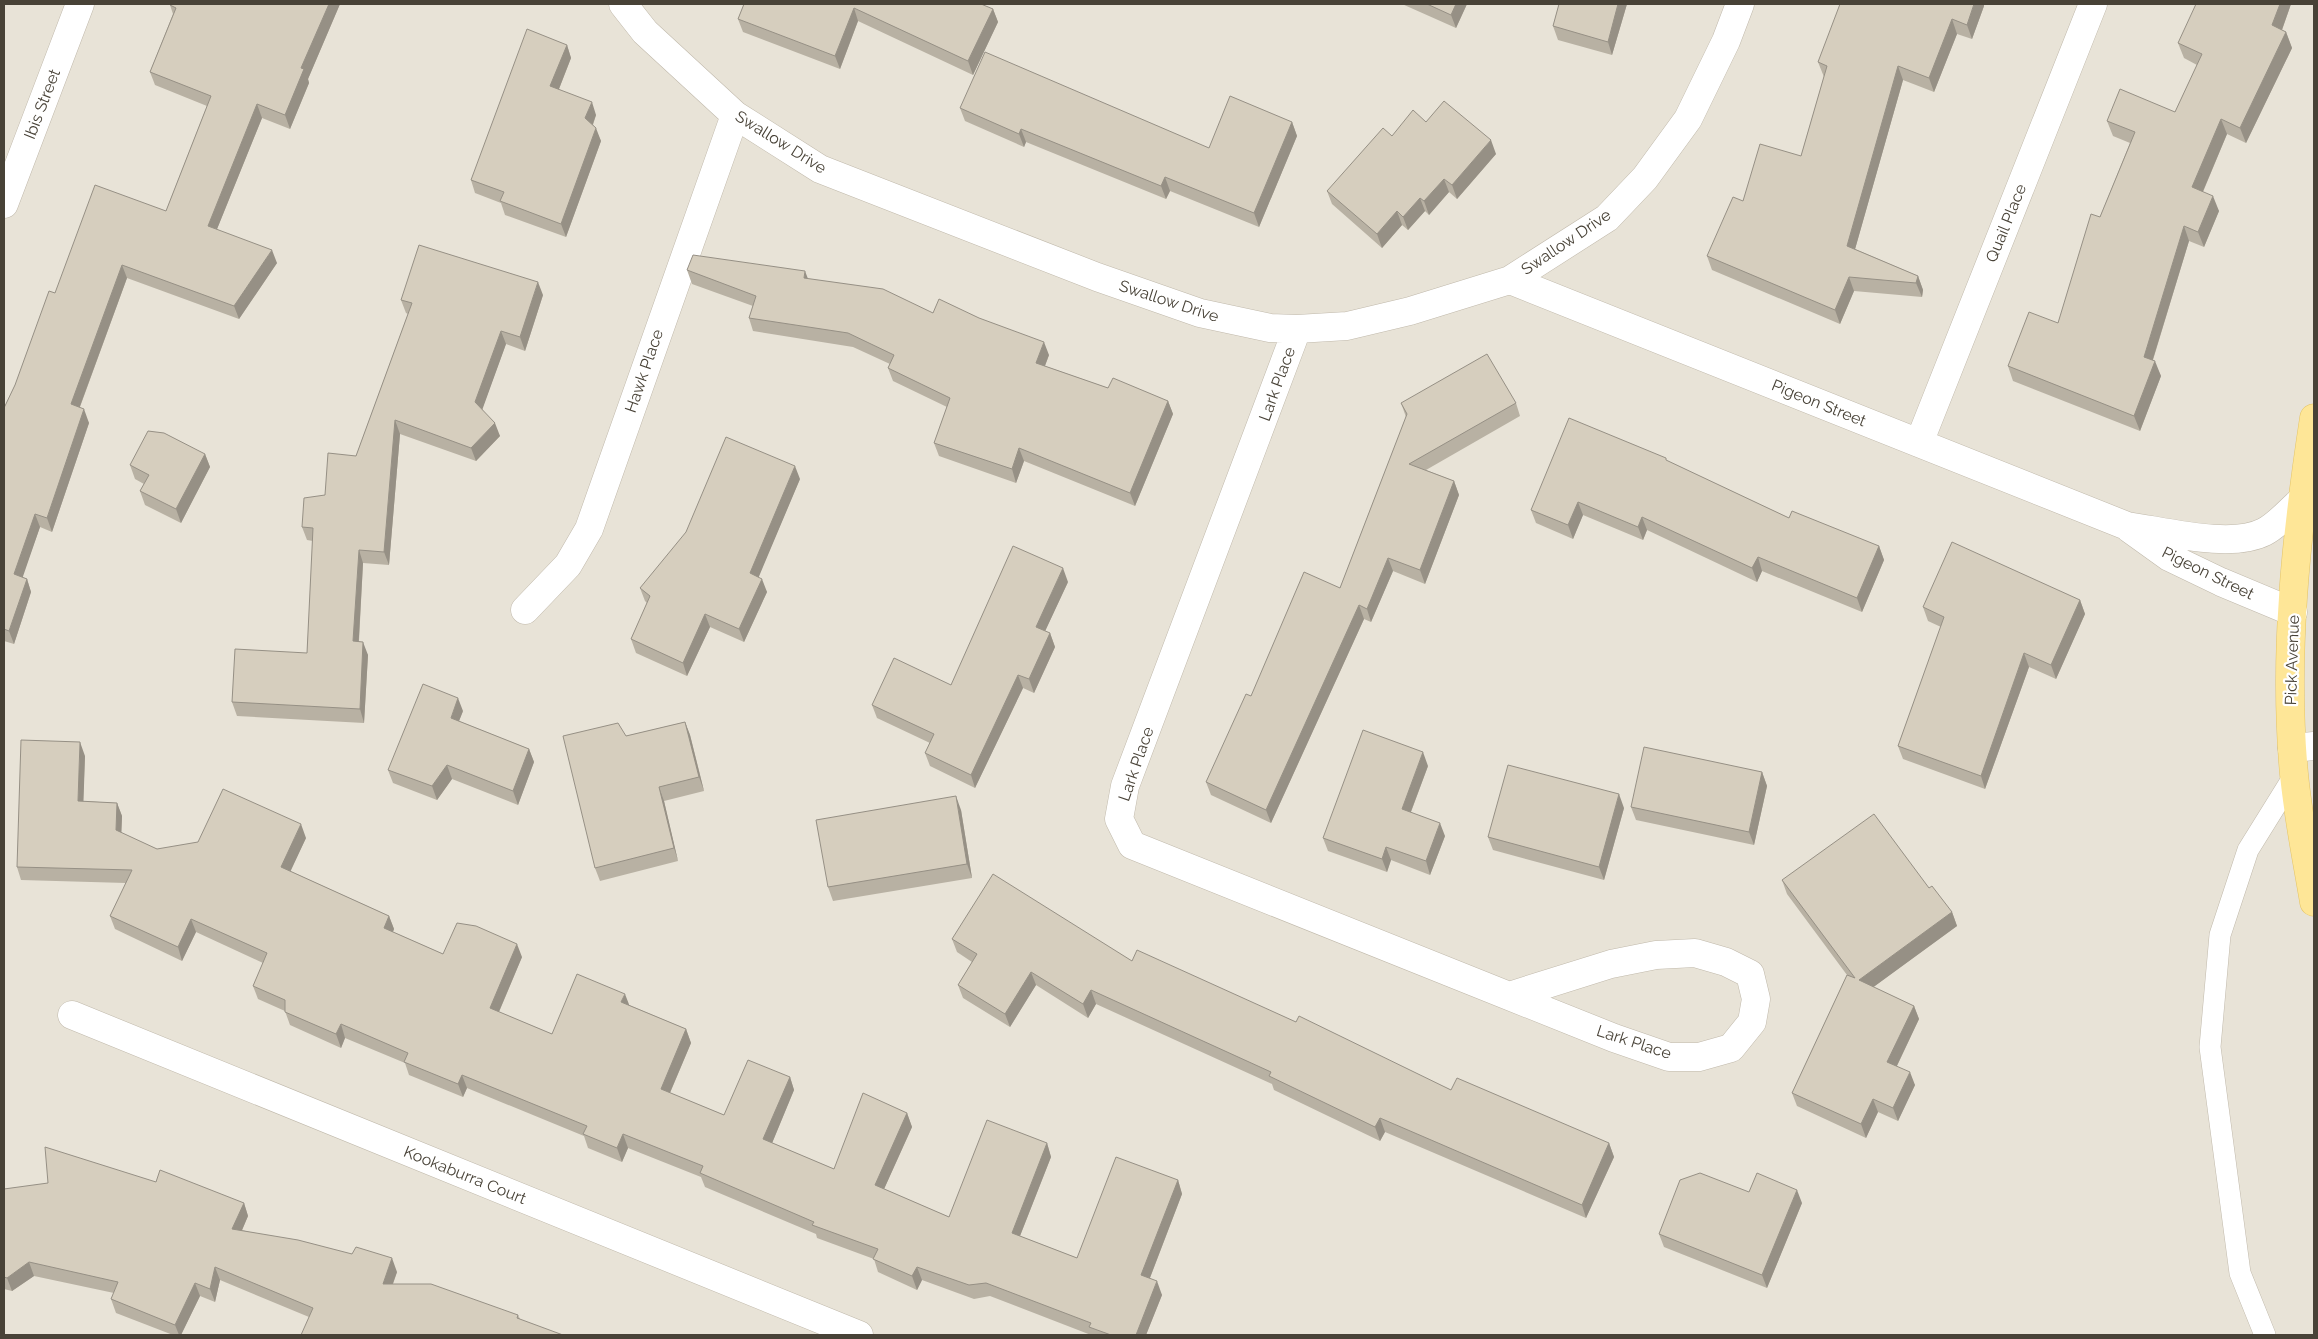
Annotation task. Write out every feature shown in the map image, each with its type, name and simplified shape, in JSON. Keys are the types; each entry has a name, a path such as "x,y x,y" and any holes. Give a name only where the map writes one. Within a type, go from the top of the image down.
{"main road":[{"name":"Pick Avenue","path":"2314,418 2302,500 2293,612 2290,696 2303,747 2294,776 2314,902"}],"street":[{"name":"Ibis Street","path":"4,204 80,4"},
{"name":"Swallow Drive","path":"623,4 645,32 734,115 820,169 1097,277 1200,314 1270,328 1297,329 1347,326 1410,311 1510,280 1607,218 1645,178 1688,119 1726,40 1740,4"},
{"name":"Quail Place","path":"1919,443 2093,4"},
{"name":"Hawk Place","path":"525,610 568,565 589,529 734,115"},
{"name":"Pigeon Street","path":"1510,280 2127,526 2210,540 2238,540 2264,532 2302,500"},
{"name":"Lark Place","path":"1297,329 1125,786 1119,820 1132,845 1509,996 1614,1038 1669,1057 1698,1057 1731,1048 1752,1022 1756,999 1750,974 1726,962 1695,953 1656,955 1611,964 1509,996"},
{"name":"Pigeon Street","path":"2127,526 2169,557 2221,582 2293,612"},
{"name":"Kookaburra Court","path":"72,1015 859,1335"}],"lane":[{"path":"2265,1335 2240,1273 2210,1047 2220,935 2248,850 2294,776"}],"shaded area":[{"path":"4,4 2314,4 2314,1335 4,1335"}],"building":[{"path":"171,4 329,4 301,68 304,69 285,115 257,104 208,226 272,250 234,306 122,265 71,404 84,409 47,518 35,514 14,574 27,579 9,631 4,629 4,408 15,385 49,291 55,293 95,185 166,211 211,96 150,72 176,8"},
{"path":"744,4 981,4 993,9 968,61 854,8 835,56 738,19"},
{"path":"1427,4 1456,4 1451,15"},
{"path":"1559,4 1618,4 1608,42 1553,26"},
{"path":"1840,4 1974,4 1967,25 1952,19 1929,78 1898,66 1847,246 1918,276 1916,283 1849,277 1835,310 1707,256 1733,197 1743,201 1760,144 1801,156 1827,66 1818,62"},
{"path":"2196,4 2280,4 2272,25 2286,32 2240,128 2221,119 2192,187 2213,196 2198,232 2184,226 2144,357 2155,361 2134,416 2008,366 2029,312 2058,323 2091,214 2100,217 2135,132 2107,121 2120,89 2175,112 2202,54 2178,43"},
{"path":"527,29 567,45 550,86 592,102 585,118 596,128 561,224 500,201 504,192 471,180"},
{"path":"985,52 1209,148 1230,96 1292,122 1254,213 1165,177 1161,186 1021,129 1019,134 960,108"},
{"path":"1444,101 1491,140 1452,185 1444,179 1424,201 1420,198 1403,217 1397,211 1377,234 1327,191 1383,128 1392,136 1413,110 1426,122"},
{"path":"419,245 538,282 520,337 501,331 475,402 495,423 471,448 395,420 384,552 359,550 353,641 363,642 360,709 232,702 235,649 307,653 313,528 302,527 304,498 325,495 328,453 356,456 412,303 401,300"},
{"path":"693,255 805,271 804,278 883,289 933,313 939,299 979,318 1044,342 1036,363 1108,388 1113,378 1168,401 1130,493 1019,448 1012,469 934,443 950,398 888,368 894,355 848,333 749,318 756,296 687,270"},
{"path":"1487,354 1516,403 1409,464 1454,481 1420,570 1388,558 1367,609 1359,605 1266,810 1206,782 1246,694 1251,696 1304,572 1340,588 1407,414 1401,403"},
{"path":"1569,418 1666,458 1666,460 1789,518 1792,511 1879,546 1857,598 1758,557 1752,568 1642,517 1638,527 1578,502 1568,525 1531,510"},
{"path":"148,431 164,433 205,454 176,509 140,491 149,475 130,465"},
{"path":"726,437 795,466 750,573 762,579 739,629 705,614 683,663 631,639 650,596 640,588 686,532"},
{"path":"1952,542 2080,600 2051,665 2024,653 1981,776 1898,746 1944,617 1923,607"},
{"path":"1013,546 1063,568 1036,627 1050,633 1029,679 1018,675 971,775 925,753 934,734 872,705 894,658 951,685"},
{"path":"423,684 458,698 451,718 529,749 513,791 447,765 432,786 388,770"},
{"path":"685,722 699,777 659,787 674,848 595,868 563,736 618,723 626,736"},
{"path":"1363,730 1423,752 1402,809 1440,823 1426,861 1386,847 1382,859 1323,838"},
{"path":"21,740 80,742 78,801 117,803 116,830 157,849 198,842 223,789 301,824 281,867 389,916 384,928 443,954 457,923 476,926 517,944 490,1008 552,1034 577,974 625,994 621,1002 686,1029 661,1089 724,1115 748,1060 790,1077 763,1139 834,1169 863,1093 907,1113 875,1185 949,1217 987,1120 1047,1143 1012,1233 1077,1258 1116,1157 1178,1180 1141,1275 1157,1281 1136,1335 1111,1335 1089,1327 1091,1323 986,1283 969,1285 917,1267 912,1276 873,1259 878,1249 812,1225 814,1222 700,1173 703,1166 623,1134 617,1148 583,1134 587,1126 462,1075 458,1084 404,1062 408,1053 341,1024 336,1034 285,1012 285,1000 253,986 267,953 191,919 178,947 110,916 132,870 17,867"},
{"path":"1644,747 1762,772 1749,832 1631,807"},
{"path":"1508,765 1619,794 1599,867 1488,837"},
{"path":"956,796 967,864 828,887 816,820"},
{"path":"1874,814 1929,888 1932,886 1952,912 1859,980 1914,1006 1887,1062 1910,1072 1893,1108 1873,1099 1861,1124 1792,1093 1847,975 1855,978 1782,880"},
{"path":"993,874 1132,961 1137,950 1296,1022 1299,1016 1451,1090 1457,1078 1609,1143 1582,1205 1380,1118 1375,1127 1269,1076 1271,1072 1091,990 1083,1004 1031,972 1005,1014 958,985 977,954 952,939"},
{"path":"45,1147 156,1182 160,1170 244,1203 232,1229 298,1240 352,1254 356,1247 392,1258 383,1284 431,1284 518,1315 517,1318 563,1335 301,1335 313,1308 215,1267 210,1289 195,1283 175,1325 111,1299 118,1282 29,1262 7,1278 4,1277 4,1189 48,1183"},
{"path":"1700,1173 1749,1192 1757,1173 1797,1190 1762,1275 1659,1234 1680,1180"}]}
